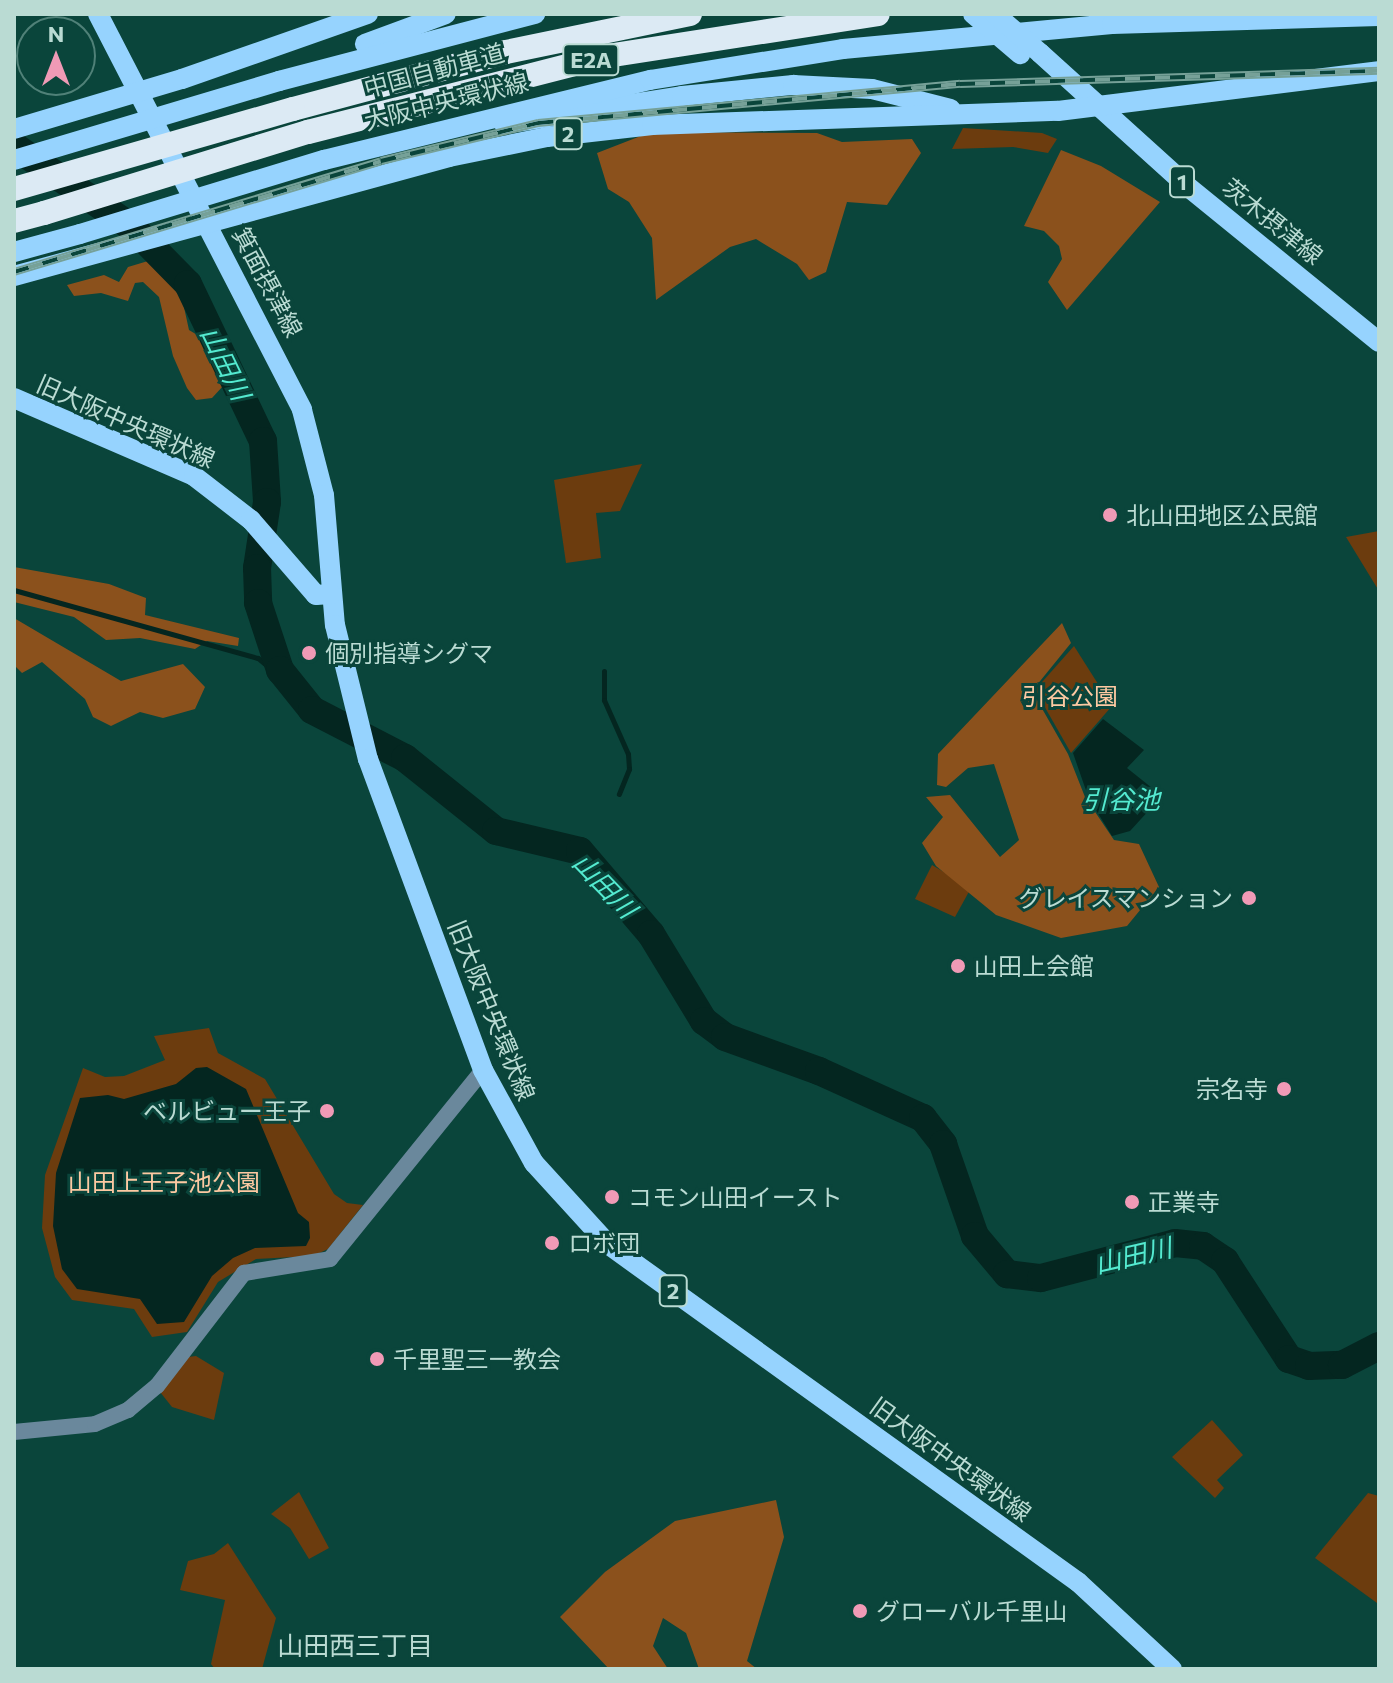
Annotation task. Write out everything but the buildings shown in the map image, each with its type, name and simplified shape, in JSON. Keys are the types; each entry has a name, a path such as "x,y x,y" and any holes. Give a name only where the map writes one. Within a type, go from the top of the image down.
{"highway":[{"name":"中国自動車道","path":"14,189 506,52 690,14"},
{"name":"中国自動車道","path":"14,221 308,132 607,56 878,14"}],"main road":[{"name":"箕面摂津線","path":"98,14 136,92 280,361 309,429 324,495 331,594"},
{"path":"22,126 136,92 368,14"},
{"path":"315,70 446,14"},
{"path":"14,160 315,70 535,14"},
{"name":"茨木摂津線","path":"973,14 1099,107 1187,186 1271,250 1379,342"},
{"name":"茨木摂津線","path":"995,14 1030,54"},
{"name":"大阪中央環状線","path":"14,252 380,144 650,80 843,49 1112,24 1379,16"},
{"path":"1099,107 1379,71"},
{"path":"380,144 682,96 793,85 872,89 966,113"},
{"name":"2","path":"14,276 208,226 449,157 547,137 652,125 1099,107"},
{"name":"旧大阪中央環状線","path":"14,398 194,476 251,520 316,595 331,594 354,713 368,759 483,1070 534,1163 609,1245 1078,1582 1172,1669"}],"street":[{"path":"14,1432 95,1424 128,1410 157,1386 233,1281 261,1266 330,1259 483,1070"}],"green space":[{"path":"963,128 1042,133 1057,139 1048,153 1013,147 952,149"},
{"path":"642,464 620,511 596,513 601,558 566,563 554,480"},
{"path":"1379,531 1379,591 1346,537"},
{"name":"引谷公園","path":"1074,646 1112,706 1071,753 1035,690"},
{"path":"932,865 971,888 955,917 915,899"},
{"name":"山田上王子池公園","path":"209,1028 218,1053 265,1079 334,1194 347,1203 363,1205 328,1249 313,1256 256,1259 218,1282 187,1332 152,1337 134,1309 72,1300 55,1277 42,1228 45,1175 83,1068 105,1077 124,1076 165,1060 154,1036"},
{"path":"196,1356 224,1373 214,1420 172,1407 160,1392 188,1357"},
{"path":"1212,1420 1243,1455 1217,1480 1224,1488 1215,1498 1172,1457"},
{"path":"299,1492 329,1548 309,1559 290,1528 271,1514"},
{"path":"1368,1493 1379,1496 1377,1603 1315,1558"},
{"path":"228,1543 276,1618 262,1669 215,1669 211,1664 225,1600 180,1590 188,1561 214,1554"}],"shaded area":[{"path":"651,132 817,133 842,142 912,139 921,153 887,205 847,202 826,272 809,280 797,264 756,239 730,247 656,300 652,238 629,202 608,189 597,153"},
{"path":"1061,150 1101,166 1160,202 1067,310 1048,282 1062,259 1059,246 1044,231 1024,226"},
{"path":"148,261 180,289 189,330 209,342 212,364 224,385 212,398 196,400 187,388 173,356 159,297 143,282 135,283 128,301 101,293 74,296 67,285 104,275 119,282 128,267"},
{"path":"14,567 109,584 146,598 145,615 239,638 238,646 207,641 195,649 140,638 106,640 74,617 14,602"},
{"path":"14,618 121,681 183,664 205,687 195,709 163,718 140,712 111,726 93,717 85,699 42,662 22,673 14,665"},
{"path":"1062,623 1071,643 1032,691 1068,754 1085,797 1114,840 1139,844 1159,887 1127,926 1061,938 996,915 936,866 922,843 943,817 926,797 950,795 1000,857 1019,840 994,764 968,768 946,787 937,785 938,754"},
{"path":"776,1500 784,1537 747,1661 757,1669 699,1669 686,1633 663,1618 653,1646 668,1669 609,1669 560,1617 605,1572 675,1521"}],"water":[{"name":"引谷池","path":"1103,719 1144,750 1127,768 1162,796 1130,831 1112,836 1089,799 1073,753"},
{"name":"山田上王子池公園","path":"207,1067 246,1089 298,1213 309,1222 310,1238 306,1246 255,1248 233,1258 212,1276 184,1322 157,1324 140,1299 77,1289 62,1269 53,1226 56,1173 80,1098 108,1095 124,1099 176,1084 196,1068"}],"waterway":[{"name":"山田川","path":"14,146 133,228 188,284 263,441 267,502 257,568 258,603 280,670 312,710 405,758 496,831 580,851 651,934 704,1021 725,1037 819,1071 923,1118 943,1144 975,1236 1007,1274 1041,1278 1175,1243 1203,1246 1225,1261 1289,1359 1309,1366 1342,1365 1379,1346"},
{"path":"14,590 258,658 289,684"},
{"path":"604,671 604,700 628,754 629,769 619,794"}],"railway":[{"path":"14,272 381,161 538,123 960,84 1379,71"}],"place":[{"name":"北山田地区公民館","path":"1110,515"},
{"name":"個別指導シグマ","path":"309,653"},
{"name":"グレイスマンション","path":"1249,898"},
{"name":"山田上会館","path":"958,966"},
{"name":"宗名寺","path":"1284,1089"},
{"name":"ベルビュー王子","path":"327,1111"},
{"name":"コモン山田イースト","path":"612,1197"},
{"name":"正業寺","path":"1132,1202"},
{"name":"ロボ団","path":"552,1243"},
{"name":"千里聖三一教会","path":"377,1359"},
{"name":"グローバル千里山","path":"860,1611"}],"district":[{"name":"山田西三丁目","path":"355,1645"}]}
